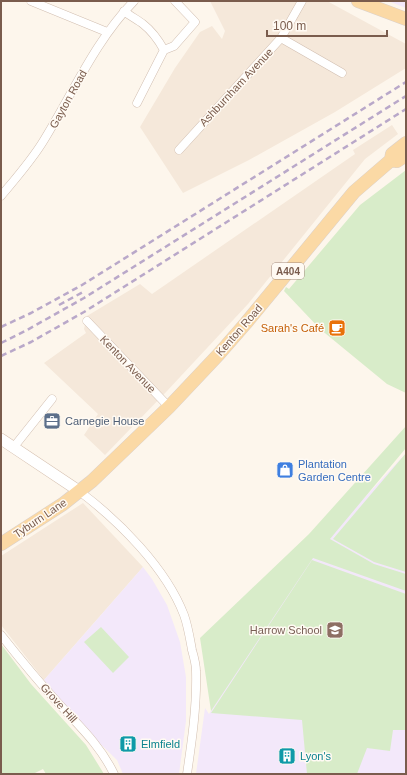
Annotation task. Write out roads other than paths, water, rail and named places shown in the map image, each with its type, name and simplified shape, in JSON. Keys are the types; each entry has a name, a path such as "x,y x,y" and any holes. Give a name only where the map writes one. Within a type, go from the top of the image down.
{"main road":[{"path":"358,1 406,19"},
{"name":"Kenton Road","path":"79,491 98,475 169,407 246,322 354,192 391,160 392,154 406,143"},
{"name":"Kenton Road","path":"391,160 397,161 406,156"},
{"path":"1,439 79,491"},
{"name":"Tyburn Lane","path":"1,544 30,526 79,491"}],"street":[{"path":"30,1 107,32"},
{"name":"Gayton Road","path":"1,196 27,165 43,142 91,57 107,32 134,1"},
{"path":"137,103 164,50 174,46 195,22 175,1"},
{"name":"Ashburnham Avenue","path":"179,150 281,38 302,1"},
{"path":"124,11 143,24 164,50"},
{"path":"281,38 342,73"},
{"name":"Kenton Avenue","path":"87,321 169,407"},
{"path":"14,448 52,399"},
{"path":"79,491 125,532 149,557 170,586 184,615 196,670 194,727 187,774"},
{"name":"Grove Hill","path":"1,635 20,660 90,737 107,759 114,774"}],"railway":[{"path":"1,327 31,313 82,285 406,82"},
{"path":"1,343 84,298 406,96"},
{"path":"1,356 31,342 84,312 406,109"},
{"path":"59,305 85,291"}],"place":[{"name":"Sarah's Café","path":"337,328"},
{"name":"Carnegie House","path":"52,421"},
{"name":"Plantation Garden Centre","path":"285,470"},
{"name":"Harrow School","path":"335,630"},
{"name":"Elmfield","path":"128,744"},
{"name":"Lyon's","path":"287,756"}]}
